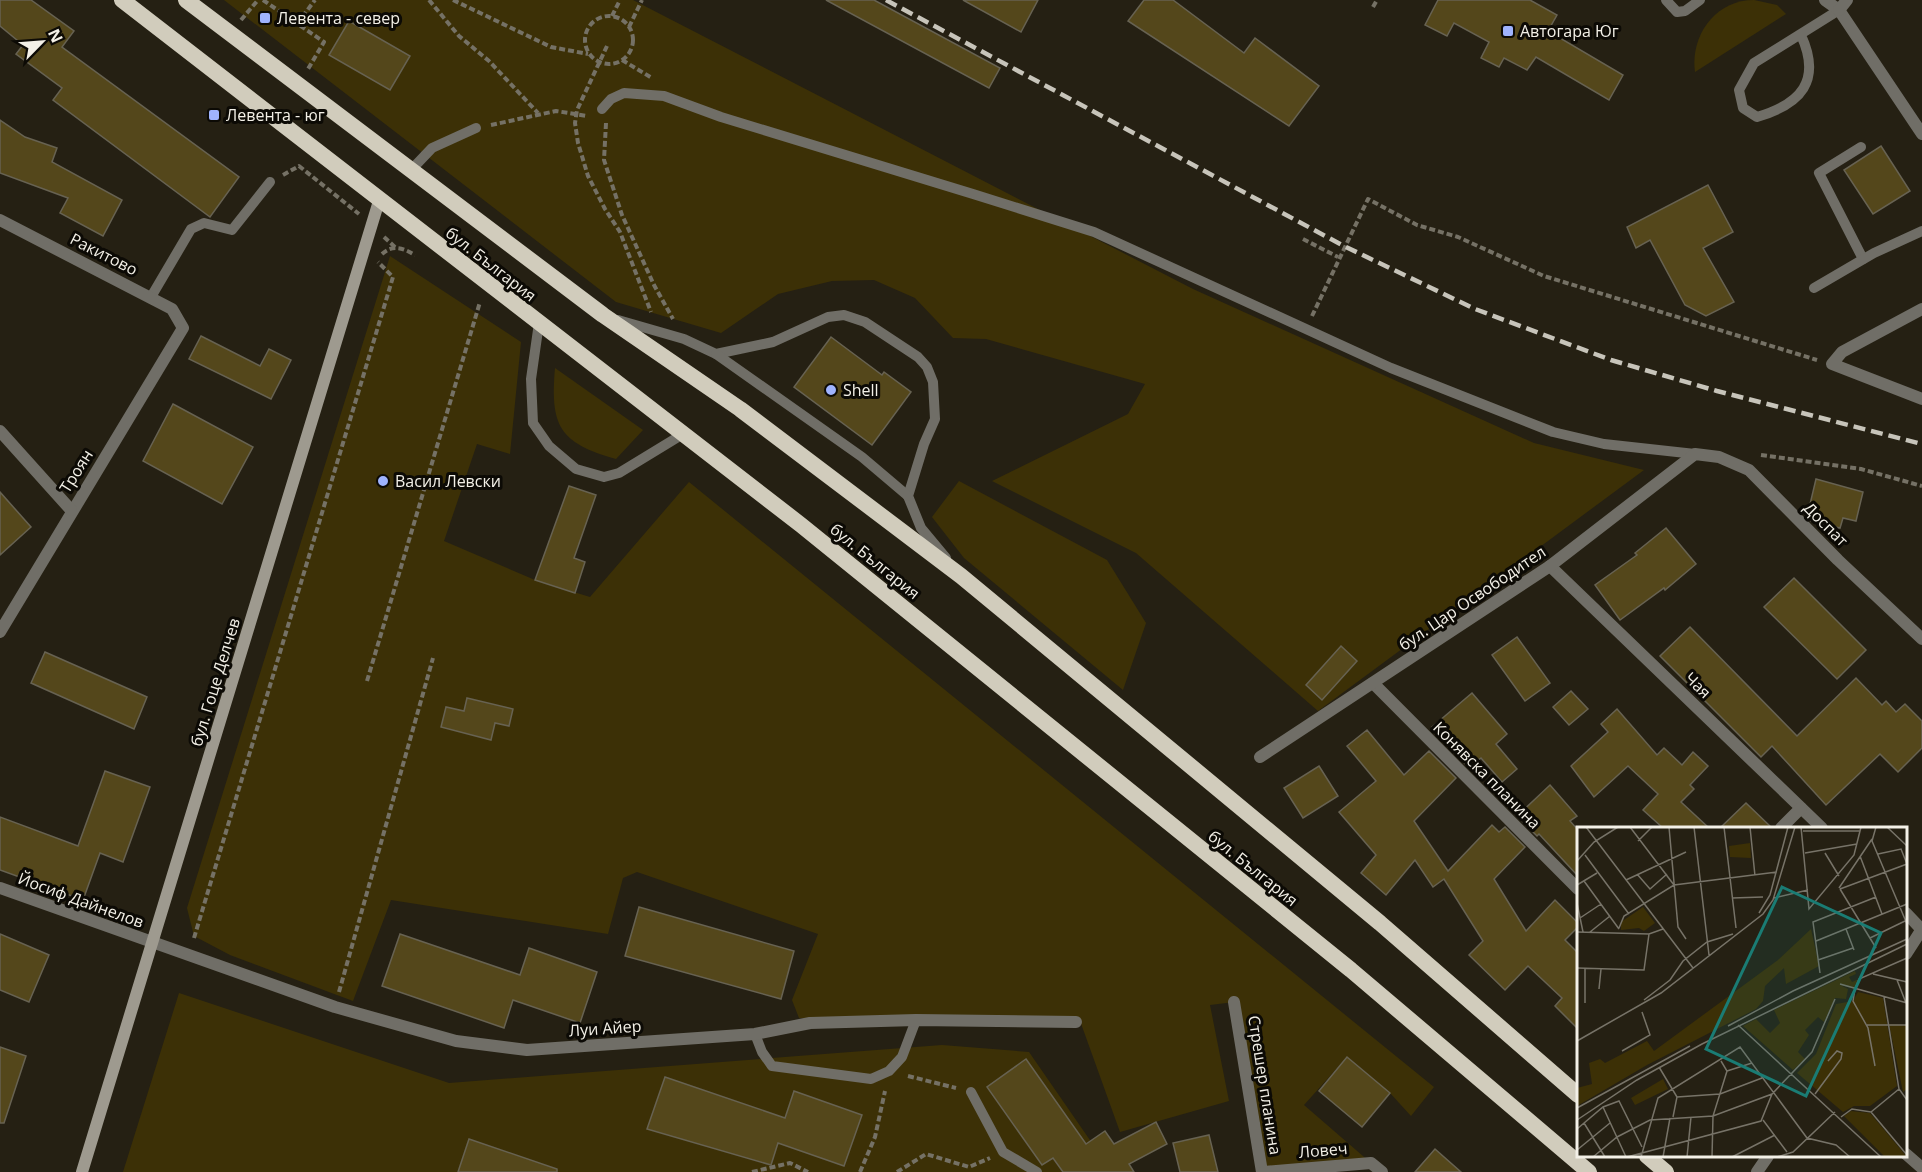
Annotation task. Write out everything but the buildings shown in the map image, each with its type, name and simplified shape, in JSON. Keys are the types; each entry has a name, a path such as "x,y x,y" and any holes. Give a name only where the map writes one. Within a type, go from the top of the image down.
{"highway":[{"name":"бул. България","path":"122,0 485,283 801,525 1351,970 1589,1172"},
{"name":"бул. България","path":"186,0 603,315 740,409 961,576 1380,922 1577,1094"},
{"path":"1649,1157 1666,1172"}],"main road":[{"name":"бул. Гоце Делчев","path":"82,1172 379,201"}],"street":[{"path":"1826,0 1843,5 1922,134"},
{"name":"Ракитово","path":"0,220 172,309 183,328"},
{"path":"1922,309 1842,352 1832,364 1922,399"},
{"name":"Троян","path":"0,632 71,510 183,328"},
{"path":"0,431 71,510"},
{"name":"бул. Цар Освободител","path":"1260,757 1550,566 1695,454"},
{"name":"Доспат","path":"1695,454 1719,457 1749,470 1838,560 1922,639"},
{"name":"Чая","path":"1550,566 1821,827"},
{"name":"Конявска планина","path":"1373,683 1577,888"},
{"path":"1782,827 1801,808"},
{"name":"Йосиф Дайнелов","path":"0,888 151,944"},
{"path":"1907,915 1922,929 1907,951"},
{"name":"Луи Айер","path":"151,944 335,1007 456,1041 527,1050 755,1034 810,1023 916,1020 1076,1022"},
{"name":"Стрешер планина","path":"1234,1002 1263,1172"},
{"path":"1907,1156 1922,1168"},
{"path":"1757,1172 1767,1157"},
{"name":"Ловеч","path":"1263,1172 1371,1163 1382,1172"}],"lane":[{"path":"1666,0 1677,12 1685,11 1700,0"},
{"path":"1801,35 1809,53 1809,79 1798,96 1780,110 1757,117 1743,108 1738,90 1754,63 1801,35 1843,5"},
{"path":"602,109 611,99 624,93 663,96 721,117 984,197 1094,232 1391,368 1552,432 1604,444 1695,454"},
{"path":"412,169 432,148 476,128"},
{"path":"1861,147 1819,173 1863,259"},
{"path":"151,297 191,229 204,223 232,230 270,182"},
{"path":"1814,288 1863,259 1922,231"},
{"path":"603,315 684,339 716,354 854,450 908,496 921,528 961,576"},
{"path":"716,354 756,346 828,317 844,315 865,322 918,357 927,367 933,382 935,418 908,496"},
{"path":"539,323 531,380 533,423 549,446 576,469 604,477 619,473 683,434"},
{"path":"755,1034 762,1052 772,1066 871,1079 889,1071 902,1057 916,1020"},
{"path":"971,1092 1003,1152 1037,1172"}],"path":[{"path":"263,0 324,42 299,85"},
{"path":"297,24 315,0"},
{"path":"429,0 459,36 489,61 539,113"},
{"path":"453,0 551,47 589,54"},
{"path":"612,16 620,0"},
{"path":"629,27 642,0"},
{"path":"1373,7 1377,0"},
{"path":"612,16 621,19 629,27 633,41 627,55 614,63 598,62 589,54 586,47 586,32 596,19 612,16"},
{"path":"607,46 577,114 575,123 578,143 588,176 604,209 620,232 660,332"},
{"path":"476,128 539,113 556,111 590,116 602,109 607,126 604,160 622,215 654,285 684,339"},
{"path":"270,182 299,166 372,225 396,248"},
{"path":"1322,294 1368,199 1417,225 1458,237 1544,276 1832,364"},
{"path":"1303,239 1338,257"},
{"path":"189,956 393,277 376,261 384,252 403,247 421,258"},
{"path":"367,681 485,283"},
{"path":"471,295 480,301"},
{"path":"1756,455 1861,469 1922,486"},
{"path":"335,1007 434,658"},
{"path":"860,1172 875,1137 889,1071 971,1092"},
{"path":"897,1172 926,1154 969,1167 1003,1152"},
{"path":"752,1172 790,1163 808,1172"}],"shaded area":[{"path":"224,0 633,0 1193,289 1534,443 1644,470 1318,711 1136,553 992,481 1128,414 1145,384 986,339 953,338 915,298 874,280 832,281 778,294 721,333 616,302"},
{"path":"1754,0 1777,5 1786,14 1695,72 1694,59 1697,46 1708,22 1728,6"},
{"path":"390,256 521,342 510,454 477,444 444,541 535,580 590,597 689,482 1434,1087 1411,1116 1390,1093 1347,1057 1304,1105 1371,1163 1262,1172 1234,1002 1210,1005 1229,1101 1120,1132 1079,1018 799,1018 792,1000 818,934 637,872 623,878 608,934 391,900 353,1001 230,955 194,936 187,908"},
{"path":"555,368 643,430 616,459 582,446 562,429 554,404"},
{"path":"959,481 1107,560 1146,623 1123,690 964,558 932,517"},
{"path":"179,993 449,1083 942,1045 1029,1052 1112,1172 123,1172"}],"railway":[{"path":"886,0 1344,246 1475,309 1611,360 1717,391 1922,444"}],"place":[{"name":"Левента - север","path":"265,18"},
{"name":"Автогара Юг","path":"1508,31"},
{"name":"Левента - юг","path":"214,115"},
{"name":"Shell","path":"831,390"},
{"name":"Васил Левски","path":"383,481"}]}
